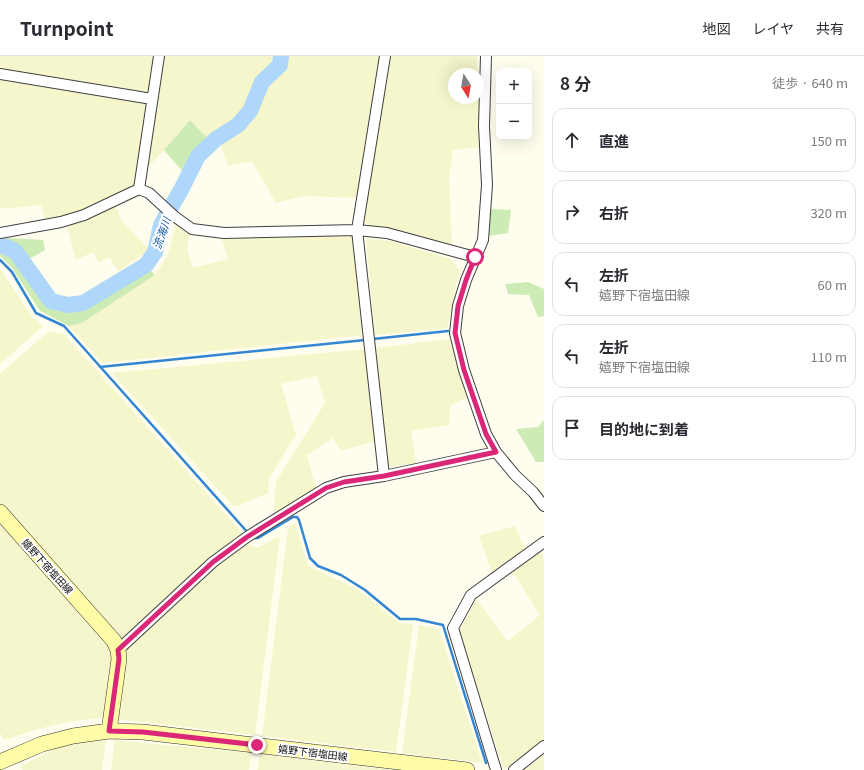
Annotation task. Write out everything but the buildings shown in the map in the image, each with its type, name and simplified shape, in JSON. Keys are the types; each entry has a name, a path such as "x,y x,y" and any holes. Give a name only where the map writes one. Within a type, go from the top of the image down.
{"main road":[{"name":"嬉野下宿塩田線","path":"0,512 114,640 118,650"},
{"path":"109,731 119,659 118,650"},
{"name":"嬉野下宿塩田線","path":"0,762 42,744 73,736 109,731 143,732 467,770"}],"street":[{"path":"139,189 159,56"},
{"path":"384,476 357,230 385,56"},
{"path":"486,56 484,126 487,185 483,240 466,280 458,306 455,333 464,370 486,434 496,452 544,506"},
{"path":"0,74 152,99"},
{"path":"0,233 61,222 84,215 139,189 149,193 174,216 192,229 224,233 357,230 387,233 475,257"},
{"path":"118,650 213,562 250,535 326,488 344,482 384,476 496,452"},
{"path":"496,770 453,628 471,595 544,542"},
{"path":"514,770 544,746"}],"green space":[{"path":"0,56 154,56 148,93 0,69"},
{"path":"165,56 276,56 277,59 256,80 241,116 206,137 190,120 147,168"},
{"path":"285,56 381,56 359,198 303,196 276,203 252,161 228,166 219,141 249,123 268,85 287,63"},
{"path":"389,56 477,56 478,68 448,68 448,104 480,104 482,147 453,150 449,178 452,246 363,223"},
{"path":"0,79 148,103 135,185 112,198 76,213 45,221 41,205 0,208"},
{"path":"190,120 206,137 184,173 164,150"},
{"path":"115,206 122,221 150,250 118,271 109,257 99,263 93,252 76,260 67,226"},
{"path":"490,209 511,210 508,233 488,236"},
{"path":"176,223 190,234 187,249 193,268 228,259 222,239 353,234 364,335 102,363 69,326 82,323 155,275 168,255"},
{"path":"9,238 43,240 45,250 19,265 47,305 69,310 85,306 149,269 155,275 82,323 69,326 40,311 12,268 0,256 0,240"},
{"path":"366,238 390,241 451,259 459,270 448,328 375,335"},
{"path":"0,268 32,317 43,326 0,364"},
{"path":"528,282 544,289 544,316 538,317 529,295 508,294 505,284"},
{"path":"49,331 64,334 243,534 212,557 120,640 0,506 0,374"},
{"path":"450,339 467,397 450,406 449,425 411,431 416,463 386,467 375,348"},
{"path":"366,349 376,441 341,451 333,438 307,455 316,488 273,517 276,482 325,403 317,376 281,384 296,435 269,478 268,493 234,507 112,373"},
{"path":"544,420 544,462 536,462 516,429 538,427"},
{"path":"0,520 110,644 113,659 105,718 73,721 38,729 4,740 0,733"},
{"path":"295,523 308,566 357,589 399,623 413,624 396,752 262,736 288,528"},
{"path":"515,526 529,558 541,551 544,560 544,740 504,770 459,631 476,599 508,641 540,615 508,565 492,573 479,536"},
{"path":"280,536 255,735 115,719 124,651 218,564 248,544 257,548"},
{"path":"419,625 439,629 482,763 402,753"},
{"path":"106,739 102,770 23,770 20,766 60,746"},
{"path":"115,740 251,753 249,770 111,770"},
{"path":"260,754 394,770 257,770"},
{"path":"544,754 544,770 524,770"}],"waterway":[{"name":"流海川","path":"0,244 16,252 51,301 68,305 83,303 146,265 155,252 161,225 198,156 216,139 238,125 250,111 262,82 280,65 281,56"},
{"path":"0,260 12,272 36,313 64,326 249,534"},
{"path":"373,339 448,331"},
{"path":"100,367 365,340"},
{"path":"252,538 258,538 293,517 297,517 310,558 318,566 341,575 365,590 400,619 416,619 443,625 486,763"}],"route":[{"path":"257,745 143,732 109,731 119,659 118,650 213,562 247,537 326,488 344,482 384,476 496,452 486,434 464,370 455,333 458,306 475,257"}]}
